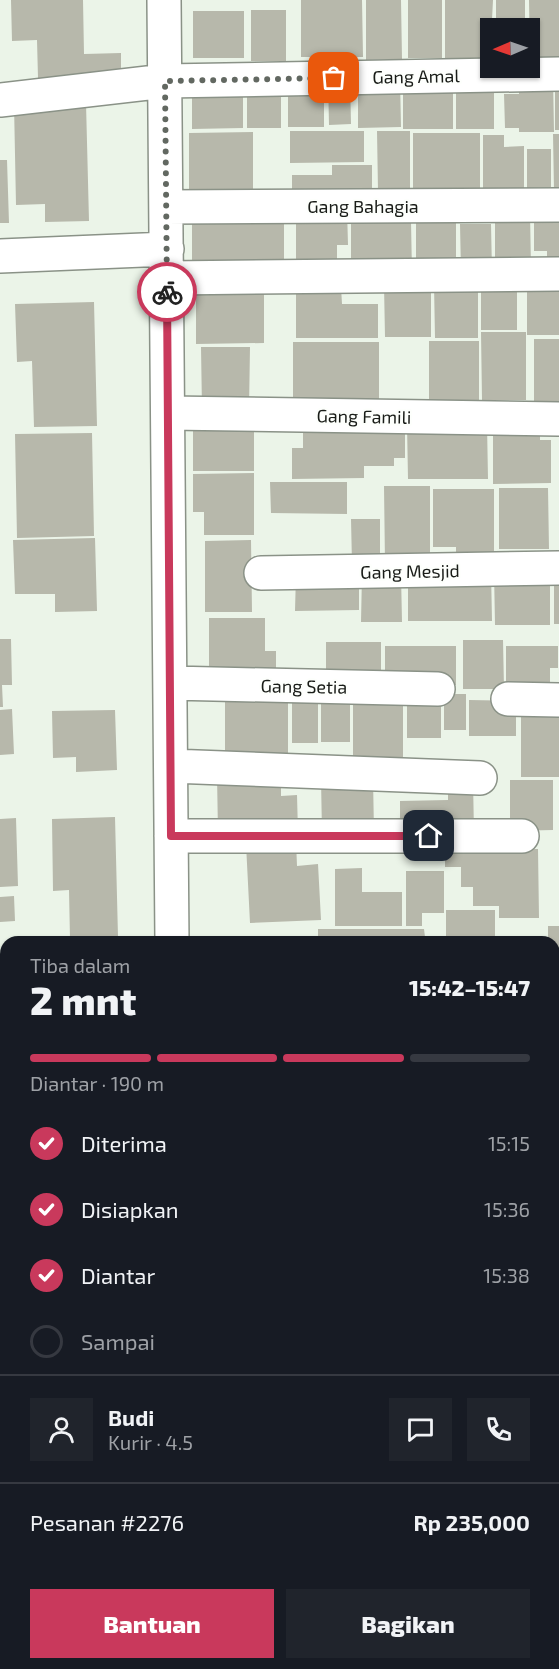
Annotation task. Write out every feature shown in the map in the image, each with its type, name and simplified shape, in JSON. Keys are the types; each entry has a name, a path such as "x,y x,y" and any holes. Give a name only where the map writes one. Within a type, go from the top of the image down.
{"street":[{"path":"164,0 172,936"},
{"name":"Gang Amal","path":"0,100 165,81 559,74"},
{"name":"Gang Bahagia","path":"166,207 559,205"},
{"path":"0,256 167,264 559,274"},
{"name":"Gang Famili","path":"169,413 559,419"},
{"name":"Gang Mesjid","path":"261,573 559,568"},
{"name":"Gang Setia","path":"171,683 438,689"},
{"path":"508,699 559,700"},
{"path":"171,766 480,778"},
{"path":"171,836 522,836"}],"building":[{"path":"11,0 83,0 84,54 121,53 121,76 38,78 37,40 12,41"},
{"path":"301,0 362,0 363,57 301,57"},
{"path":"366,0 401,0 402,59 366,60"},
{"path":"408,0 442,0 442,58 408,58"},
{"path":"445,0 493,0 492,18 480,18 480,59 445,59"},
{"path":"496,0 525,0 525,18 496,18"},
{"path":"529,0 559,0 559,59 540,59 540,18 529,18"},
{"path":"251,10 286,10 286,61 251,61"},
{"path":"193,11 244,11 244,58 193,58"},
{"path":"555,76 559,76 559,130 555,130"},
{"path":"350,78 351,124 329,125 328,79"},
{"path":"456,78 494,78 494,129 456,129"},
{"path":"519,78 553,78 554,132 519,132 519,128 505,128 504,94 519,94"},
{"path":"358,79 400,79 401,127 358,128"},
{"path":"403,79 453,79 453,129 403,129"},
{"path":"247,82 281,82 281,128 247,128"},
{"path":"288,82 324,82 324,127 288,127"},
{"path":"192,86 243,86 243,128 192,129"},
{"path":"86,103 89,221 45,222 45,204 16,205 14,104"},
{"path":"290,131 364,131 364,162 290,163"},
{"path":"377,131 410,131 410,191 378,191"},
{"path":"253,132 253,192 189,193 189,133"},
{"path":"413,133 480,133 480,192 413,192"},
{"path":"553,134 559,134 559,191 554,191"},
{"path":"483,135 504,135 504,147 524,146 524,192 483,192"},
{"path":"527,149 551,149 551,187 527,188"},
{"path":"0,160 7,160 9,223 0,223"},
{"path":"332,165 372,165 372,197 292,198 292,175 332,175"},
{"path":"534,208 559,208 559,267 547,268 547,251 534,251"},
{"path":"284,209 284,271 192,272 192,210"},
{"path":"347,209 348,245 337,245 337,273 296,273 296,210"},
{"path":"495,212 530,212 531,269 495,269"},
{"path":"416,220 456,220 456,272 416,272"},
{"path":"351,221 411,221 412,272 351,272"},
{"path":"460,224 491,224 492,271 461,271"},
{"path":"196,282 236,282 236,294 264,294 264,343 196,344"},
{"path":"527,282 559,283 559,335 527,335"},
{"path":"431,284 431,337 385,337 384,285"},
{"path":"434,284 478,284 478,338 435,338"},
{"path":"296,287 341,287 342,304 378,304 378,338 296,338"},
{"path":"517,290 517,330 481,330 481,291"},
{"path":"94,302 97,426 34,427 32,361 17,362 15,304"},
{"path":"481,332 526,332 526,400 482,400"},
{"path":"534,339 559,339 559,401 534,402"},
{"path":"429,341 479,341 479,404 429,404"},
{"path":"293,342 379,342 379,402 293,402"},
{"path":"201,347 250,347 249,409 202,409"},
{"path":"193,417 254,417 254,471 193,471"},
{"path":"303,421 405,428 405,458 394,458 394,466 364,466 364,478 292,479 292,448 303,448"},
{"path":"407,424 487,424 488,479 408,479"},
{"path":"493,427 540,427 540,440 551,440 551,483 493,484"},
{"path":"92,433 94,536 17,538 15,434"},
{"path":"254,473 254,535 204,535 204,512 193,512 193,474"},
{"path":"270,482 347,482 347,514 271,513"},
{"path":"384,486 430,486 430,564 385,563"},
{"path":"499,488 548,488 549,549 499,549"},
{"path":"433,489 494,489 494,560 456,560 456,547 433,547"},
{"path":"351,519 380,519 380,563 352,564"},
{"path":"95,538 97,611 55,612 55,594 15,594 13,540"},
{"path":"251,540 252,612 205,612 205,541"},
{"path":"554,570 559,570 559,624 554,624"},
{"path":"408,571 491,571 492,621 408,621"},
{"path":"494,571 550,571 550,625 495,625"},
{"path":"359,573 359,610 295,611 296,574"},
{"path":"362,574 401,574 402,622 361,622"},
{"path":"209,618 265,618 265,651 276,651 276,681 209,681"},
{"path":"0,639 11,639 12,685 2,685 3,707 0,707"},
{"path":"463,640 503,640 504,689 463,689"},
{"path":"326,642 381,642 381,684 326,684"},
{"path":"385,646 456,646 456,685 385,685"},
{"path":"506,646 558,646 558,668 550,668 550,694 506,694"},
{"path":"225,690 288,691 288,754 277,754 277,760 225,760"},
{"path":"318,693 318,743 292,743 292,694"},
{"path":"403,694 403,763 377,763 377,756 353,756 353,695"},
{"path":"407,694 441,694 441,738 407,738"},
{"path":"444,694 466,694 466,730 444,730"},
{"path":"321,695 350,695 350,742 321,742"},
{"path":"469,700 516,701 516,736 469,736"},
{"path":"521,707 559,707 559,777 521,777"},
{"path":"12,709 14,754 0,755 0,710"},
{"path":"115,710 117,770 76,772 76,757 53,758 52,711"},
{"path":"281,774 281,796 297,795 298,832 218,833 217,775"},
{"path":"373,778 374,832 322,833 321,779"},
{"path":"473,780 474,833 400,834 400,801 448,800 448,781"},
{"path":"510,780 553,780 553,830 510,831"},
{"path":"115,817 118,936 70,936 69,890 53,891 52,819"},
{"path":"16,818 18,886 0,887 0,819"},
{"path":"296,841 297,866 318,864 321,920 250,923 246,844"},
{"path":"538,849 539,918 499,918 499,906 473,906 473,887 461,887 461,867 445,867 445,850"},
{"path":"362,868 362,892 402,892 402,926 335,926 335,869"},
{"path":"406,871 444,871 444,913 422,913 422,926 406,926"},
{"path":"14,896 15,921 0,922 0,897"},
{"path":"446,910 495,910 495,936 446,936"},
{"path":"548,926 559,926 559,936 548,936"},
{"path":"318,929 424,929 425,936 318,936"}],"way so far":[{"path":"167,292 165,81 334,78"}],"route":[{"path":"167,292 171,836 429,836"}]}
